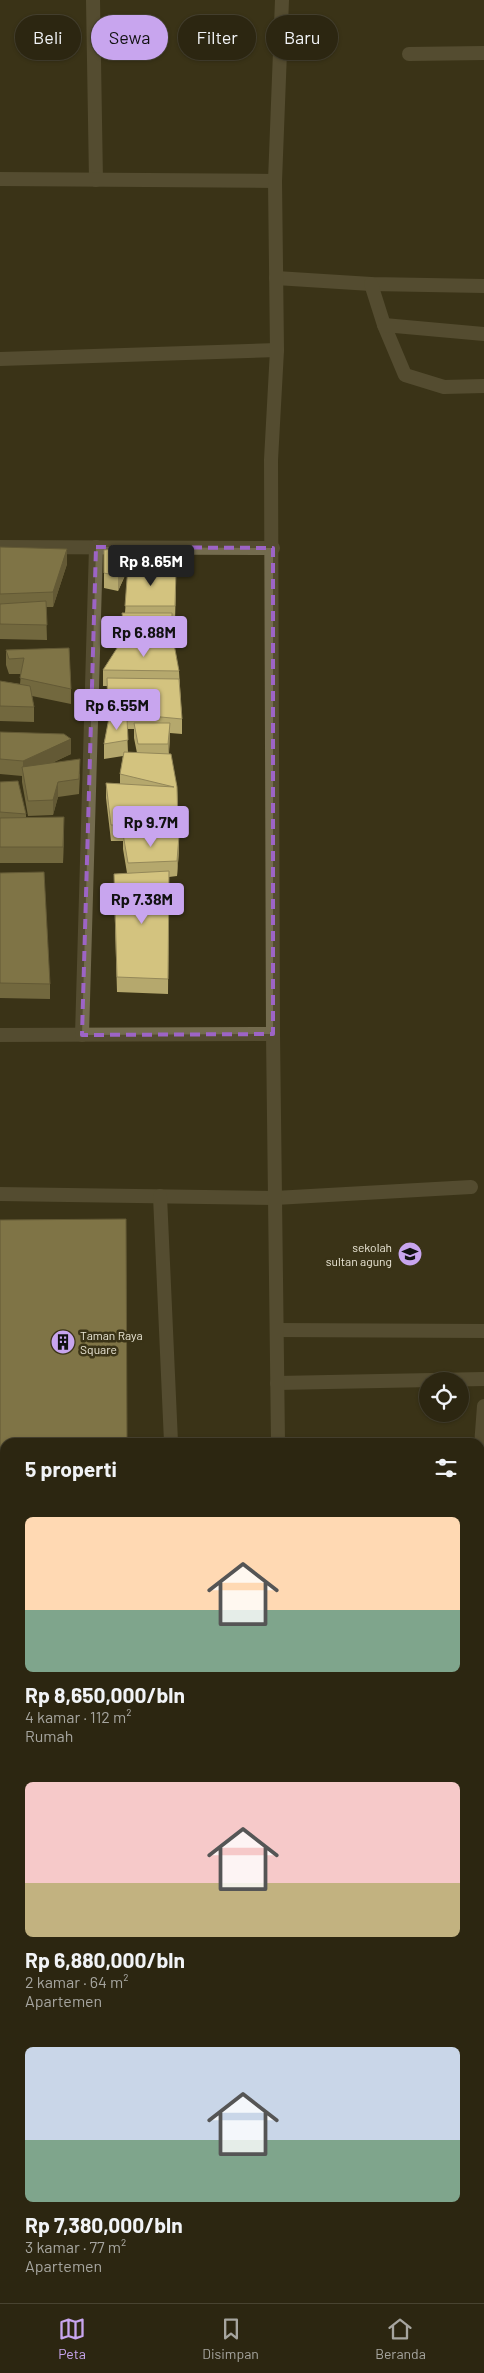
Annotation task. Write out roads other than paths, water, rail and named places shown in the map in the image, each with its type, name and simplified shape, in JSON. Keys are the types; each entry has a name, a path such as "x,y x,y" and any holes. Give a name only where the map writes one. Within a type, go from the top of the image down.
{"street":[{"path":"93,0 96,180"},
{"path":"278,1438 273,1034 273,548 271,460 277,350 275,180 282,0"},
{"path":"409,54 484,54"},
{"path":"0,179 275,180"},
{"path":"276,278 371,284 484,286"},
{"path":"371,284 384,325 405,375 444,387 484,386"},
{"path":"384,325 484,334"},
{"path":"0,359 277,350"},
{"path":"0,547 273,548"},
{"path":"82,1034 96,547"},
{"path":"0,1035 273,1034"},
{"path":"0,1194 275,1198 471,1187"},
{"path":"160,1196 171,1438"},
{"path":"277,1330 484,1331"},
{"path":"278,1383 484,1379"},
{"path":"482,1438 484,1406"}],"place":[{"name":"sekolah sultan agung","path":"410,1254"},
{"name":"Taman Raya Square","path":"63,1342"}]}
